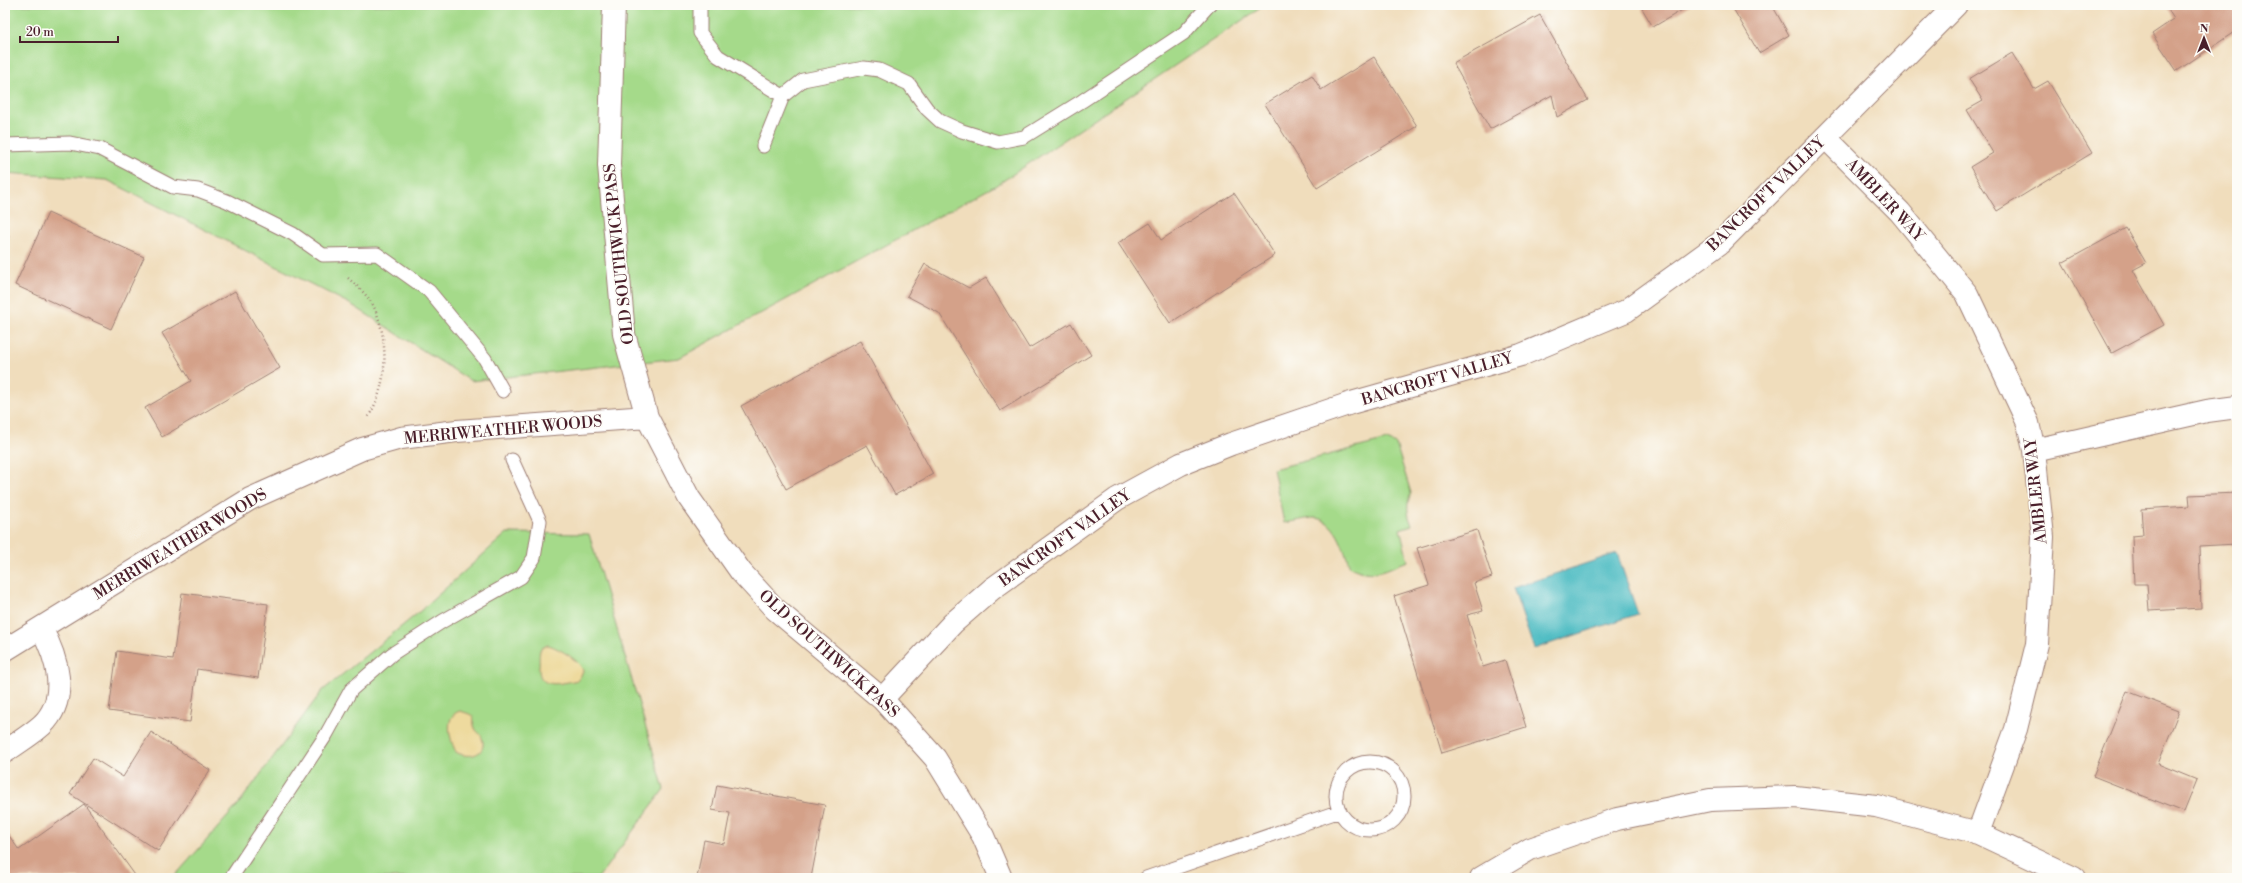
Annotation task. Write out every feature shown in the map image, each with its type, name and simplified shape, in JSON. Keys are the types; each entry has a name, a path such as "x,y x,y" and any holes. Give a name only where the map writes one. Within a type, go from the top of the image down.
{"street":[{"name":"OLD SOUTHWICK PASS","path":"614,5 609,165 624,334 647,417 689,498 741,572 775,609 882,699 936,758 983,836 1001,878"},
{"name":"BANCROFT VALLEY","path":"882,699 953,623 992,589 1117,499 1181,464 1231,444 1351,403 1522,355 1626,310 1720,243 1956,5"},
{"name":"AMBLER WAY","path":"1825,137 1900,212 1967,294 2028,423 2034,450 2043,537 2037,644 2016,729 1978,832"},
{"path":"2034,450 2207,411 2237,407"},
{"name":"MERRIWEATHER WOODS","path":"5,650 250,499 362,448 401,438 457,430 647,417"},
{"path":"5,752 43,724 56,705 59,682 53,650 41,628"},
{"path":"1481,878 1530,849 1617,819 1710,800 1795,796 1876,806 1978,832 2074,878"}],"lane":[{"path":"700,5 700,33 718,56 783,96"},
{"path":"763,146 783,96 803,80 864,68 879,70 909,84 927,109 940,121 962,131 998,142 1024,136 1082,101 1184,33 1209,5"},
{"path":"5,145 70,142 100,149 173,187 198,190 227,201 293,234 323,255 377,254 429,291 485,359 503,391"},
{"path":"231,878 326,735 351,690 392,654 443,621 521,577 534,558 540,521 512,460"},
{"path":"1372,762 1383,765 1393,771 1400,780 1404,790 1404,802 1394,820 1385,826 1364,829 1354,826 1340,811 1337,800 1338,788 1342,777 1350,769 1360,764 1372,762"},
{"path":"1146,878 1340,811"}],"path":[{"path":"323,255 364,292 374,309 383,338 384,367 381,385 374,407 364,422"}],"green space":[{"path":"5,5 1265,5 1000,183 679,358 471,381 352,305 107,180 5,173"},
{"path":"1387,440 1396,444 1411,493 1408,502 1408,509 1412,525 1400,529 1408,561 1379,572 1358,571 1350,567 1338,536 1327,523 1320,519 1312,518 1284,523 1273,469"},
{"path":"507,533 589,534 664,789 598,878 173,878 237,806 322,691 418,613"}],"sand":[{"path":"548,645 563,652 579,664 583,672 578,680 552,684 542,680 539,667 540,653 541,648"},
{"path":"460,711 473,716 474,726 482,737 482,749 475,754 466,755 456,752 452,741 449,729 451,718"}],"water":[{"path":"1617,553 1638,614 1534,649 1513,588"}],"building":[{"path":"1640,5 1691,5 1653,27"},
{"path":"1731,5 1772,5 1789,35 1759,53"},
{"path":"2165,5 2237,5 2237,30 2177,71 2152,34 2174,19"},
{"path":"1540,15 1588,100 1557,117 1552,95 1490,129 1453,63"},
{"path":"2012,53 2034,89 2048,81 2092,153 1997,211 1970,167 1993,153 1967,110 1983,101 1969,79"},
{"path":"1374,57 1417,126 1317,188 1265,104 1312,75 1321,90"},
{"path":"1234,193 1275,255 1170,323 1118,243 1150,223 1161,240"},
{"path":"48,213 144,257 111,329 15,285"},
{"path":"2126,228 2146,263 2133,270 2164,325 2112,353 2062,263"},
{"path":"5,235 9,236 5,247"},
{"path":"925,264 969,288 986,278 1029,348 1071,323 1091,355 1000,411 939,313 907,296"},
{"path":"235,291 280,368 162,437 145,408 191,381 162,333"},
{"path":"860,341 933,474 895,495 867,445 786,489 741,406"},
{"path":"2237,493 2237,544 2199,546 2201,608 2149,611 2147,584 2134,584 2132,536 2143,535 2141,509 2190,506 2189,495"},
{"path":"1477,530 1492,577 1474,583 1483,611 1467,615 1483,667 1505,660 1526,727 1442,753 1394,596 1429,585 1417,548"},
{"path":"182,593 268,604 258,678 197,669 190,722 109,711 117,651 173,659"},
{"path":"2127,691 2179,711 2158,764 2197,780 2184,812 2093,776"},
{"path":"151,732 210,770 158,851 70,794 93,758 123,777"},
{"path":"717,785 825,805 811,878 697,878 704,840 724,844 730,813 712,810"},
{"path":"84,804 137,878 5,878 5,830 19,850"}]}
